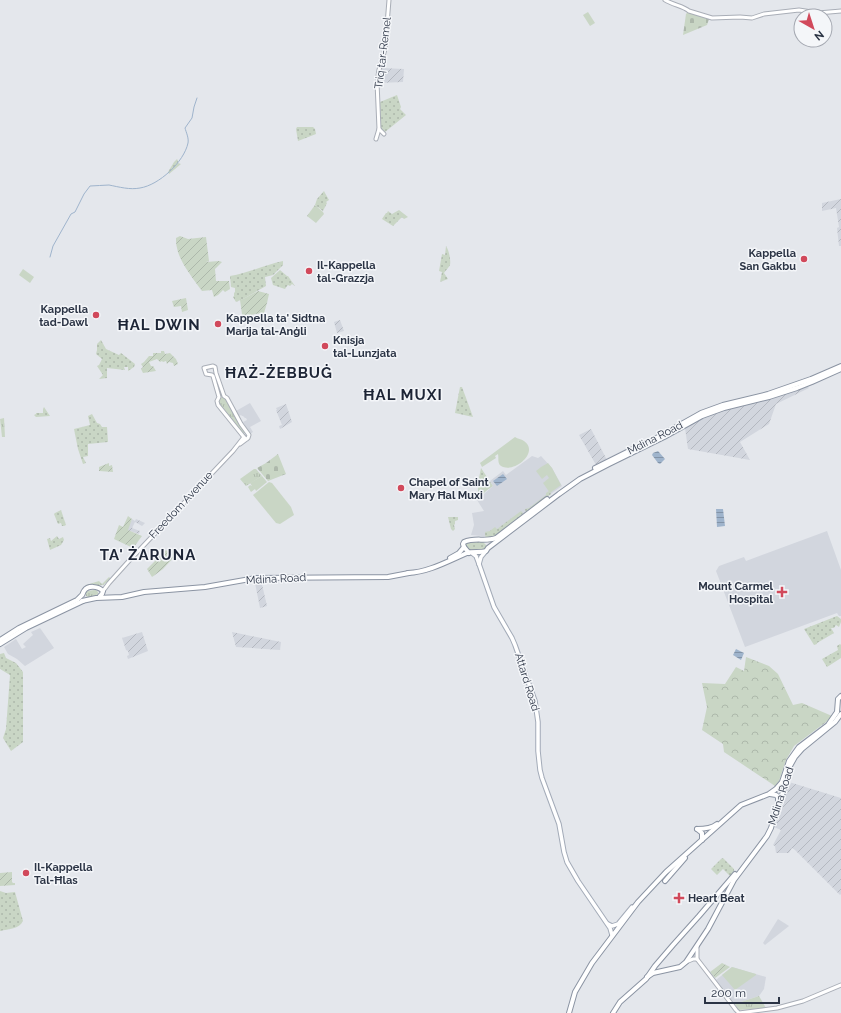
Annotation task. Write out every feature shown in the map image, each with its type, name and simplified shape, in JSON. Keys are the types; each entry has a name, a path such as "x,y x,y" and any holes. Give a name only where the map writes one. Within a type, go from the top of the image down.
{"highway":[{"name":"Mdina Road","path":"82,601 144,592 206,587 256,578 388,577 408,573 447,560 459,553 464,547 464,542 469,540 491,540 496,538 579,476 650,441 701,413 723,405 768,394 811,379 841,366"},
{"name":"Mdina Road","path":"408,573 414,573 487,549 558,494 580,479 664,437 702,416 724,408 769,397 797,388 841,369"},
{"path":"485,540 488,543 487,549"},
{"path":"464,547 465,550 471,553"},
{"name":"Mdina Road","path":"0,641 23,626 77,600 87,589 92,587 98,587 102,593 111,598"},
{"name":"Mdina Road","path":"0,641 82,601 102,593 109,596 138,591 144,592"},
{"path":"82,595 87,599"},
{"name":"Mdina Road","path":"769,794 782,782 789,761 799,747 828,725 837,712 838,700 841,696"},
{"path":"838,700 841,705"},
{"name":"Mdina Road","path":"646,978 653,973 678,968 686,962 708,929 734,880 767,836 783,792 790,766 795,757 802,749 835,722 841,714"},
{"path":"665,881 683,860 741,805 769,794 776,795 778,800 776,811"},
{"path":"702,840 702,833 697,829 716,826 732,813"},
{"path":"569,1013 575,992 584,975 597,955 638,902 666,872 713,831"},
{"path":"613,1013 620,1002 646,978 747,861"}],"main road":[{"path":"480,564 481,557 487,549"},
{"name":"Attard Road","path":"471,553 476,556 480,564 494,607 512,638 535,701 538,722 538,751 540,770 559,824 567,862 611,931 612,935"},
{"path":"605,922 612,926 618,924 638,902"}],"street":[{"name":"Triq tar-Remel","path":"376,139 379,129 377,82 385,49 389,0"},
{"path":"665,0 689,11 712,18 740,16 752,18 764,14 799,10 818,13 841,11"},
{"path":"379,129 384,134"},
{"path":"215,366 224,396 227,398 249,436 245,437 218,405 217,402 219,397 213,376 206,374 204,368 215,366"},
{"path":"219,397 224,396"},
{"name":"Freedom Avenue","path":"102,593 109,583 245,437"},
{"name":"Freedom Avenue","path":"98,587 109,583"},
{"path":"697,945 698,960 739,1013 781,1007 803,1001 841,985"},
{"path":"686,962 693,959 698,960"},
{"path":"755,1013 763,1010"}],"shaded area":[{"path":"382,68 404,69 403,82 379,83"},
{"path":"841,199 841,246 839,246 837,228 839,227 836,208 822,211 822,203"},
{"path":"340,320 344,331 337,333 334,322"},
{"path":"807,386 809,388 776,404 769,424 740,442 750,460 688,449 685,428 697,421 720,411"},
{"path":"250,403 261,421 250,427 253,432 250,434 243,422 247,420 246,418 241,415 239,416 236,411"},
{"path":"286,404 292,422 280,429 279,426 282,425 276,408"},
{"path":"591,429 607,460 596,465 579,435"},
{"path":"532,456 538,458 541,456 552,468 562,486 493,537 471,535 474,525 472,513 484,511 477,500 493,486 490,481 503,471 506,475"},
{"path":"132,519 145,523 142,526 135,522 132,528 140,531 139,534 127,530"},
{"name":"Mount Carmel Hospital","path":"827,531 841,570 841,616 837,613 745,647 716,571 719,566 744,557 746,561"},
{"path":"261,580 267,606 260,608 255,581"},
{"path":"40,628 54,648 25,666 8,654 4,647 16,639 22,649 26,647 23,644 33,635 31,632"},
{"path":"142,632 148,651 128,659 128,651 126,650 122,638"},
{"path":"232,632 281,642 280,650 236,647"},
{"path":"789,782 841,798 840,895 792,848 789,853 776,853 775,846 773,845 781,830 774,827"},
{"path":"778,919 789,926 765,945 763,943"},
{"path":"732,967 766,977 764,989 759,996 735,1004 734,1003 716,980"}],"green space":[{"path":"588,12 595,23 590,26 583,15"},
{"path":"688,12 709,19 707,25 683,35 686,14"},
{"path":"397,95 401,107 400,109 406,115 385,132 381,130 380,102"},
{"path":"297,127 313,127 316,134 298,141"},
{"path":"177,159 178,163 181,164 169,174 168,172"},
{"path":"324,191 329,200 326,202 327,203 323,211 315,205 317,199"},
{"path":"315,205 324,214 316,223 307,216"},
{"path":"399,210 408,217 404,219 402,217 393,226 382,219 388,211 392,214"},
{"path":"180,236 188,239 206,237 209,261 206,262 222,262 215,269 216,281 229,281 230,289 225,292 223,290 214,297 212,290 202,291 187,270 178,253 176,238"},
{"path":"446,246 450,258 450,266 444,273 448,279 440,282 442,272 439,271 442,254 445,255"},
{"path":"283,261 283,265 273,275 265,277 266,286 236,302 233,297 235,288 231,287 230,276"},
{"path":"23,269 34,277 30,283 19,275"},
{"path":"280,270 288,276 295,286 292,284 290,286 288,285 285,289 273,285 271,278"},
{"path":"258,291 269,294 264,313 244,317 242,314 240,300"},
{"path":"186,298 188,310 182,312 181,306 174,307 172,301"},
{"path":"101,340 106,349 119,355 121,353 135,364 134,367 128,371 128,367 124,367 125,370 107,368 107,378 99,379 103,375 97,366 102,359 96,354 97,344"},
{"path":"161,351 164,351 165,354 170,353 176,359 178,364 174,366 173,363 169,362 167,364 166,361 160,362 157,359 149,362 156,371 143,373 141,369 143,367 141,364 149,356 153,356 153,353 161,353"},
{"path":"460,387 462,387 473,417 455,413"},
{"path":"221,397 226,398 245,432 244,434 219,403 218,401"},
{"path":"44,407 50,416 36,417 34,415 36,413 43,413"},
{"path":"92,414 97,423 102,427 107,427 108,442 88,444 88,456 83,457 86,463 83,464 74,429 90,425 88,416"},
{"path":"4,418 5,437 2,437 0,419"},
{"path":"515,437 524,441 528,446 529,451 523,461 518,465 506,468 500,465 498,454 495,456 496,458 482,467 480,463"},
{"path":"278,454 286,474 268,481 257,468"},
{"path":"109,463 109,466 112,465 113,472 99,471 99,467"},
{"path":"548,463 561,485 550,493 543,483 549,478 547,475 542,479 536,471"},
{"path":"481,468 493,486 477,500 478,483"},
{"path":"256,469 262,476 246,486 240,479"},
{"path":"262,476 267,482 256,491 255,489 251,492 248,487 250,485 252,486 250,483"},
{"path":"269,482 272,483 291,507 294,515 280,524 276,523 253,495"},
{"path":"549,491 551,494 526,512 525,509 529,508"},
{"path":"61,510 66,525 64,526 62,526 61,523 58,524 54,514"},
{"path":"521,511 523,513 521,516 503,532 495,536 485,536 485,532 490,531 495,527 497,529"},
{"path":"128,516 132,519 128,530 142,536 133,548 114,539 119,525 123,527"},
{"path":"448,517 458,517 458,520 455,521 455,529 453,531 451,529"},
{"path":"57,536 59,539 63,537 64,540 61,545 50,550 47,539 50,538 51,541"},
{"path":"470,541 482,541 486,547 476,551 469,550 465,545"},
{"path":"170,548 176,552 176,555 163,569 152,577 147,569 166,550 167,551"},
{"path":"109,577 111,579 103,585 85,587 86,585 99,581 102,584"},
{"path":"96,590 98,594 91,597 86,596 86,592"},
{"path":"837,616 841,619 839,627 836,625 834,628 831,628 834,633 814,645 804,629"},
{"path":"840,644 841,658 827,667 822,659 838,650 837,646"},
{"path":"4,653 6,658 16,663 23,672 23,742 11,751 3,738 6,729 10,675 0,669 0,654"},
{"path":"746,657 769,666 778,674 793,705 802,703 832,716 794,746 786,760 779,781 775,786 724,752 723,744 702,730 707,707 702,683 725,684 736,667 744,671"},
{"path":"723,858 734,869 730,876 723,869 717,875 711,869"},
{"path":"12,872 12,882 15,883 15,885 0,886 0,873"},
{"path":"0,891 6,893 15,892 23,921 19,926 0,931"},
{"path":"722,963 730,967 715,978 710,972"},
{"path":"732,967 756,975 735,990 722,975"},
{"path":"759,996 766,1008 738,1010 735,1004"}],"water":[{"path":"658,451 665,459 660,464 652,455"},
{"path":"503,474 507,479 497,486 493,481"},
{"path":"716,509 723,509 725,526 717,527"},
{"path":"736,649 744,653 741,660 733,655"}],"waterway":[{"path":"50,257 53,246 71,214 75,212 90,186 109,185 136,189 147,186 170,172 186,150 188,137 185,128 192,118 197,98"}],"place":[{"name":"Kappella San Gakbu","path":"804,259"},
{"name":"Il-Kappella tal-Grazzja","path":"309,271"},
{"name":"Kappella tad-Dawl","path":"96,315"},
{"name":"Kappella ta' Sidtna Marija tal-Anġli","path":"218,324"},
{"name":"Knisja tal-Lunzjata","path":"325,346"},
{"name":"Chapel of Saint Mary Ħal Muxi","path":"401,488"},
{"name":"Mount Carmel Hospital","path":"782,592"},
{"name":"Il-Kappella Tal-Ħlas","path":"26,873"},
{"name":"Heart Beat","path":"679,898"}],"district":[{"name":"ĦAL DWIN","path":"159,325"},
{"name":"ĦAŻ-ŻEBBUĠ","path":"279,373"},
{"name":"ĦAL MUXI","path":"403,395"},
{"name":"TA' ŻARUNA","path":"148,555"}]}
